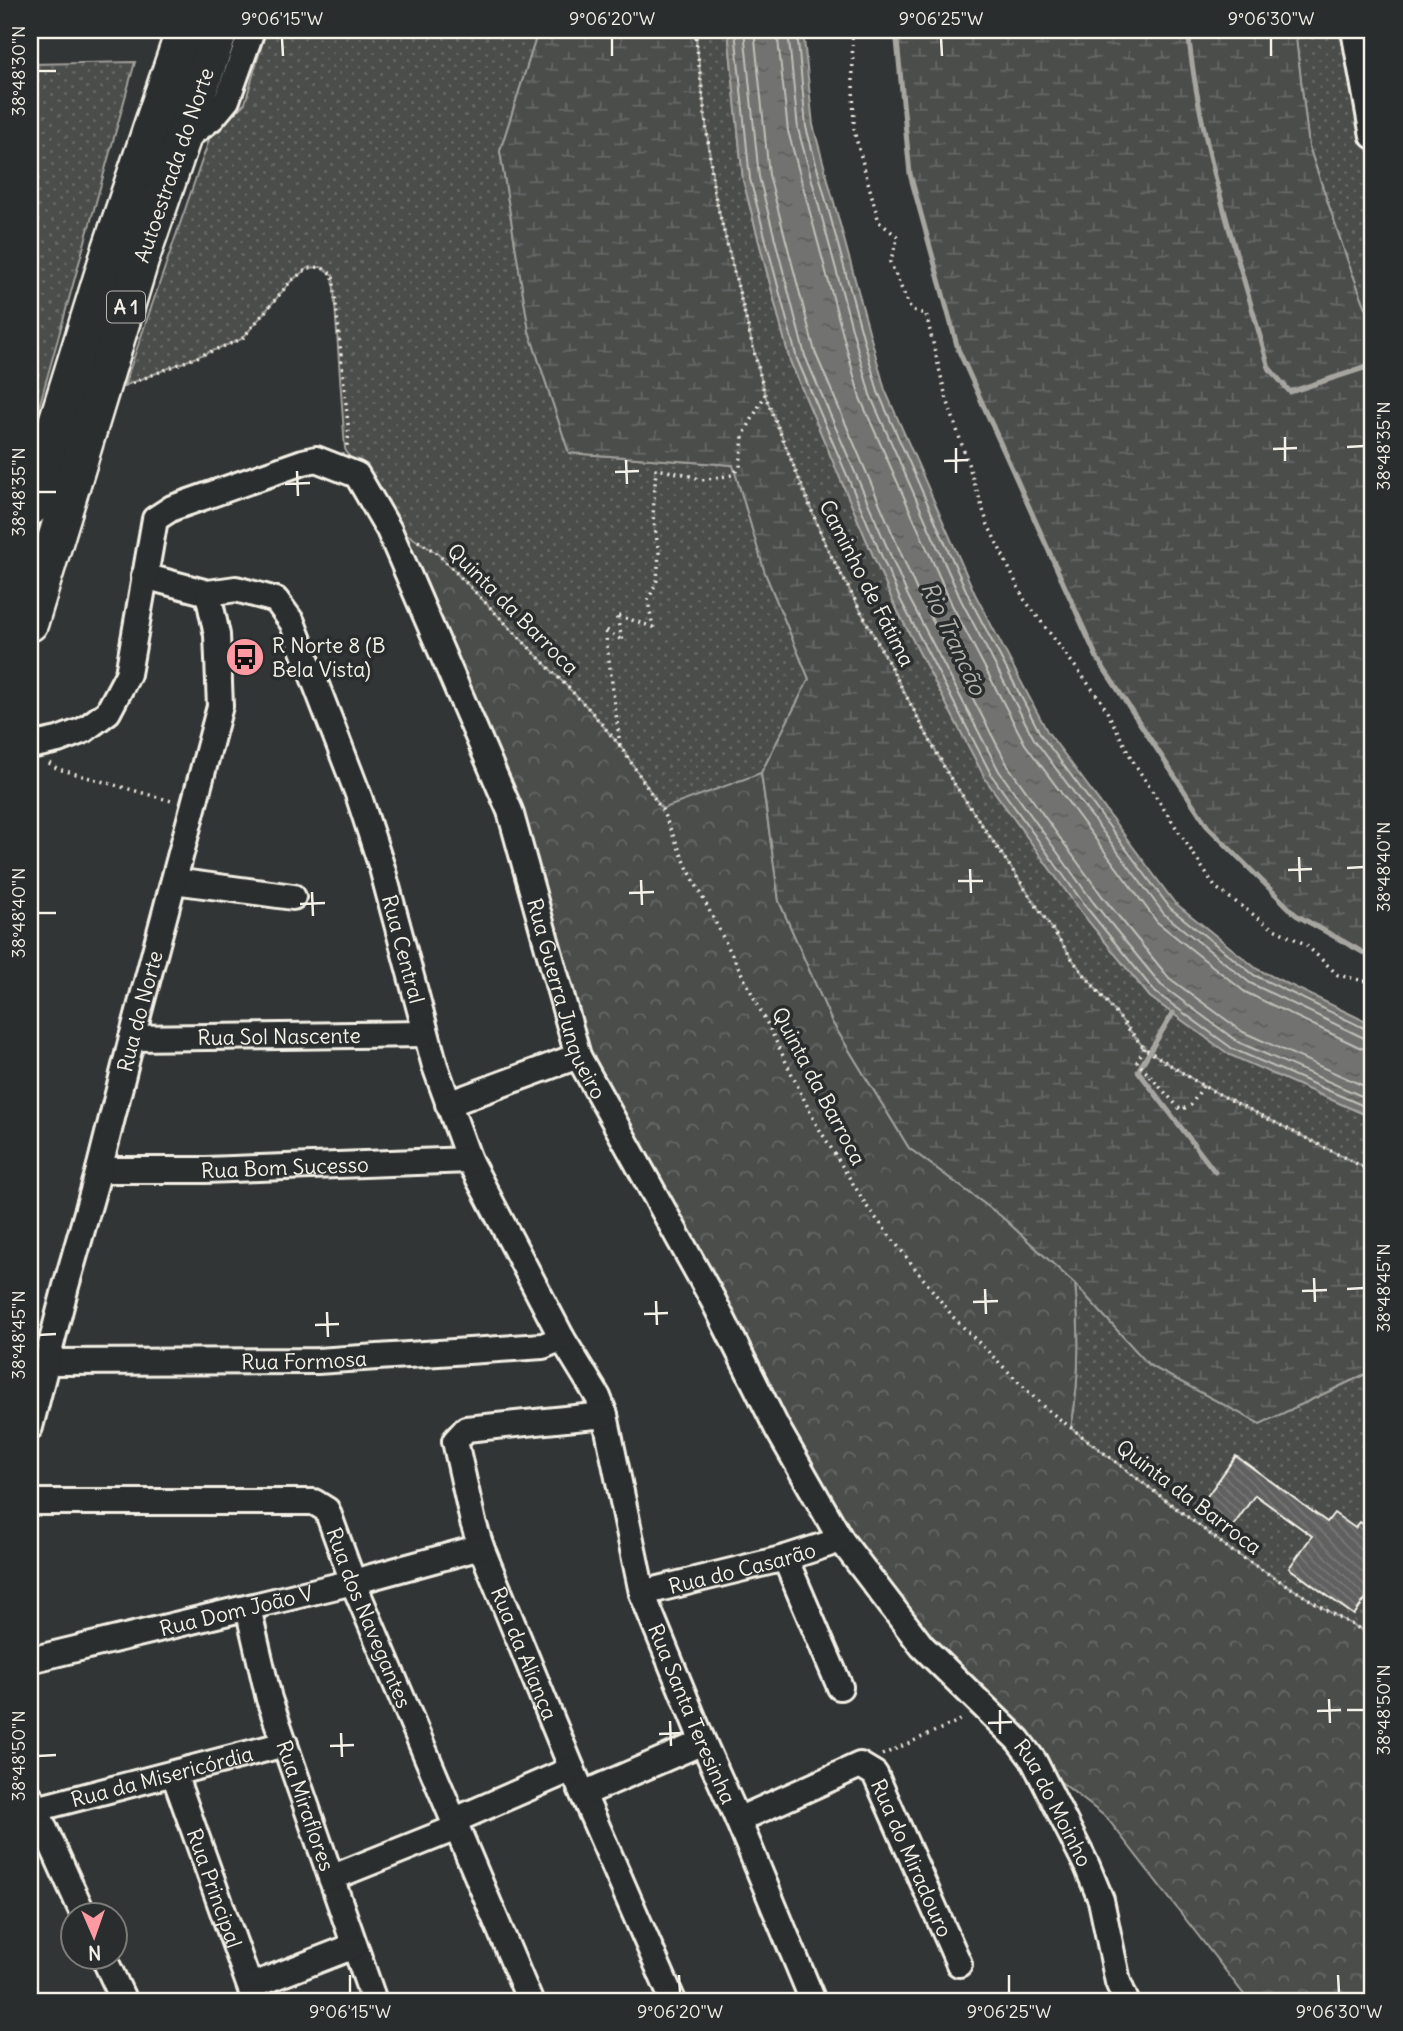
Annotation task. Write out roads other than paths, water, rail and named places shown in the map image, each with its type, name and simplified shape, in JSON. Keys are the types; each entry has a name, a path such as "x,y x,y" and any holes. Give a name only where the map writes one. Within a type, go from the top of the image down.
{"highway":[{"name":"Autoestrada do Norte","path":"30,508 110,250 184,30"},
{"name":"Autoestrada do Norte","path":"30,623 141,259 220,30"}],"street":[{"path":"180,143 212,118 228,100 252,30"},
{"path":"1354,30 1373,136"},
{"name":"Rua Guerra Junqueiro","path":"144,576 155,519 172,508 316,459 357,475 389,530 509,811 578,1056 713,1300 777,1428 841,1540"},
{"path":"30,746 58,740 84,730 108,712 128,674 144,576"},
{"name":"Rua Central","path":"144,576 208,593 236,589 275,600 292,622 358,794 382,868 425,1034 470,1160 562,1338 598,1397 605,1415"},
{"name":"Rua do Norte","path":"30,1426 220,706 216,635 208,593"},
{"path":"174,881 293,897"},
{"name":"Rua Sol Nascente","path":"132,1038 425,1034"},
{"path":"448,1104 578,1056"},
{"name":"Rua Bom Sucesso","path":"99,1170 220,1169 470,1160"},
{"name":"Rua Formosa","path":"45,1362 317,1361 543,1346 562,1338"},
{"name":"Rua da Aliança","path":"605,1415 466,1429 455,1441 481,1547 572,1769 673,2001"},
{"name":"Rua Santa Teresinha","path":"605,1415 642,1592 813,2001"},
{"name":"Rua dos Navegantes","path":"30,1502 314,1502 327,1510 353,1582 530,2001"},
{"name":"Rua do Casarão","path":"642,1592 785,1558 841,1540"},
{"name":"Rua do Moinho","path":"841,1540 922,1646 1018,1740 1034,1761 1087,1866 1101,1900 1118,1982 1126,2001"},
{"name":"Rua Dom João V","path":"30,1660 353,1582 481,1547"},
{"path":"785,1558 841,1687"},
{"name":"Rua Miraflores","path":"248,1608 269,1699 374,2001"},
{"path":"583,1794 703,1742"},
{"name":"Rua da Misericórdia","path":"33,1803 174,1774 285,1744"},
{"name":"Rua do Miradouro","path":"738,1820 860,1765 874,1774 958,1965"},
{"path":"331,1878 454,1825 572,1769"},
{"name":"Rua Principal","path":"174,1774 253,1994"},
{"path":"33,1803 79,1902"},
{"path":"253,1994 354,1946"},
{"path":"111,1972 124,2001"}],"water":[{"name":"Rio Trancão","path":"728,30 803,30 813,125 885,390 975,594 1047,731 1174,902 1257,969 1373,1025 1373,1118 1230,1055 1150,997 1081,912 986,780 893,602 790,361 743,180"}],"waterway":[{"path":"896,30 910,174 958,349 1097,658 1208,827 1296,915 1373,958"},
{"path":"1188,30 1193,73 1211,158 1269,368 1290,392 1373,365"},
{"path":"1173,1013 1138,1071 1215,1172"}],"place":[{"name":"R Norte 8 (B Bela Vista)","path":"245,657"}]}
